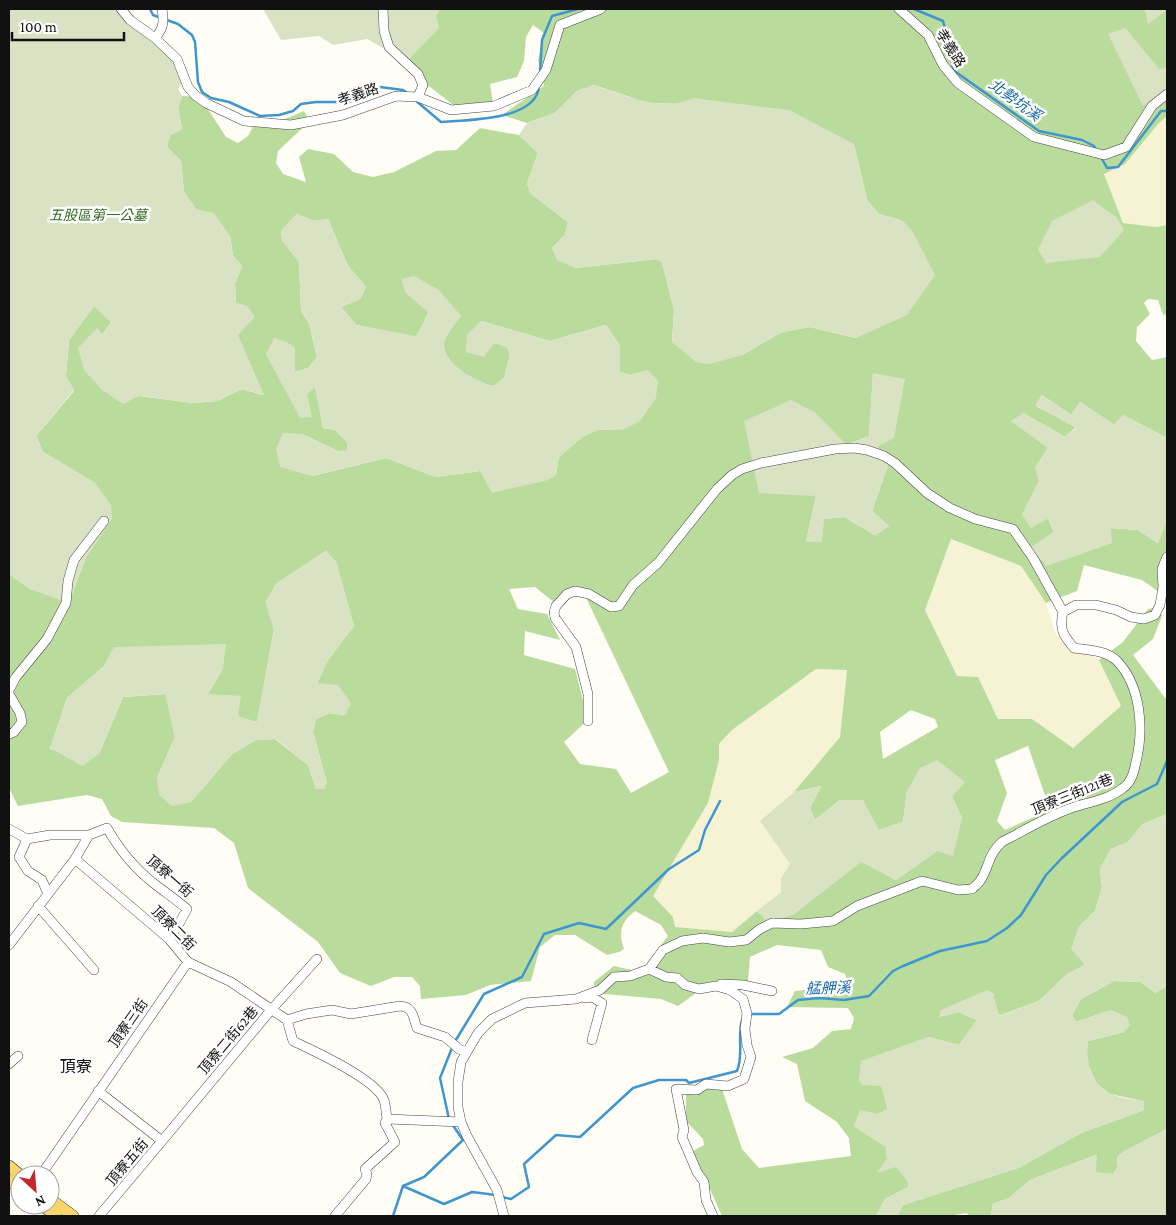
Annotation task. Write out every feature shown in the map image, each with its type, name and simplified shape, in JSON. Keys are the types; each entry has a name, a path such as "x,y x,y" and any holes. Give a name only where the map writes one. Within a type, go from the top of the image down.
{"main road":[{"path":"60,1206 73,1216"}],"street":[{"name":"孝義路","path":"121,9 130,20 155,38 177,59 185,82 195,96 244,121 292,125 343,115 396,96 418,97 451,110 494,106 532,90 546,70 560,26 601,9"},
{"path":"155,38 164,22 162,9"},
{"path":"383,9 384,31 389,47 418,74 423,85 418,97"},
{"name":"孝義路","path":"899,9 928,35 943,65 958,83 1034,137 1104,155 1126,147 1152,106 1167,94"},
{"path":"588,721 588,694 576,647 555,618 556,606 567,594 575,591 589,594 610,607 619,606 633,585 658,563 717,489 732,475 742,469 761,463 835,449 854,448 884,456 895,463 927,493 950,508 975,519 1013,529 1033,558 1063,612 1076,605 1096,605 1116,610 1131,617 1144,619 1155,615 1160,605 1164,587 1162,569 1167,557"},
{"path":"9,690 16,677 47,639 66,602 68,581 74,560 104,521"},
{"name":"頂寮三街121巷","path":"649,969 663,950 682,941 704,938 729,942 746,940 760,929 772,923 802,924 833,920 857,906 922,881 958,890 972,889 980,881 990,856 1002,843 1045,818 1074,807 1101,800 1124,788 1133,776 1140,746 1140,718 1135,695 1126,673 1116,660 1093,650 1074,648 1065,637 1060,624 1063,612"},
{"path":"9,694 20,713 22,722 14,732 9,734"},
{"name":"頂寮一街","path":"27,838 50,835 89,835 107,828 116,843 140,871 187,909 169,939"},
{"path":"9,829 27,838 19,857 28,871 42,880 48,894"},
{"path":"9,945 75,859 89,835"},
{"name":"頂寮二街","path":"75,859 169,939 188,962 231,982 287,1020"},
{"path":"38,906 94,970"},
{"name":"頂寮二街62巷","path":"162,1141 317,958"},
{"name":"頂寮三街","path":"47,1165 188,962"},
{"path":"576,1000 600,990 614,977 630,976 649,969 666,977 677,978 685,986 699,990 722,984 772,991"},
{"path":"713,1216 706,1200 704,1182 697,1172 682,1137 684,1130 676,1089 697,1090 706,1084 728,1086 744,1079 751,1057 747,1045 746,1013 742,999 730,990 716,986"},
{"path":"504,1216 497,1190 466,1136 461,1122 458,1082 463,1050 492,1019 525,1003 592,998 602,1003 592,1040"},
{"path":"335,1216 366,1179 365,1168 395,1142 385,1123 383,1098 346,1067 294,1041 287,1020 306,1014 332,1010 351,1014 400,1006 407,1007 412,1010 417,1028 445,1037 463,1050"},
{"path":"9,1064 18,1056"},
{"name":"頂寮五街","path":"98,1091 162,1141 99,1216"},
{"path":"386,1119 461,1122"}],"shaded area":[{"path":"1167,116 1167,225 1156,227 1123,223 1104,174 1125,164"},
{"path":"950,539 1021,566 1046,603 1056,635 1099,660 1121,707 1073,748 1032,719 998,719 978,677 957,677 925,610"},
{"path":"816,669 847,670 840,737 794,792 760,821 790,864 781,878 781,892 732,932 674,927 653,896 708,803 719,760 719,744 732,730"}],"green space":[{"name":"五股區第一公墓","path":"9,9 120,9 175,60 183,82 178,89 182,96 178,108 182,129 170,135 167,147 181,161 184,192 196,209 214,213 230,236 233,256 242,266 235,284 236,303 248,307 255,317 238,335 264,395 242,389 217,401 193,403 139,396 123,404 102,390 84,370 78,348 97,328 102,335 111,322 94,306 69,340 66,376 74,390 36,436 43,452 95,483 111,505 112,518 86,557 72,594 60,600 30,589 9,574"},
{"path":"263,9 440,9 436,16 439,28 407,61 367,39 333,45 319,36 281,40"},
{"path":"440,9 1145,9 1149,23 1167,9 1167,68 1159,70 1125,28 1143,105 1167,89 1167,116 1125,164 1104,174 1123,223 1156,227 1167,225 1167,314 1163,315 1158,300 1148,299 1144,303 1150,314 1137,327 1136,341 1152,360 1167,357 1167,438 1123,415 1114,425 1080,402 1071,415 1042,395 1036,406 1076,427 1065,437 1023,413 1048,448 1036,467 1039,481 1022,515 1048,517 1054,532 1031,548 1110,528 1138,530 1158,543 1167,520 1167,600 1166,597 1142,580 1084,565 1077,591 1046,603 1021,566 951,539 925,610 957,676 978,677 998,719 1032,719 1073,748 1121,706 1099,660 1123,642 1148,609 1157,607 1162,616 1153,639 1133,655 1165,698 1167,697 1167,814 1143,824 1128,842 1111,849 1100,869 1102,888 1095,911 1078,928 1085,965 1067,974 1039,1001 998,1016 993,993 939,1017 958,1012 977,1020 959,1045 928,1037 863,1085 881,1085 888,1109 854,1126 886,1147 887,1159 878,1172 896,1166 908,1181 908,1187 885,1199 876,1216 722,1216 693,1151 704,1145 703,1139 686,1121 686,1095 690,1089 722,1089 742,1149 759,1168 851,1156 849,1138 837,1122 805,1101 797,1064 782,1057 813,1048 832,1031 851,1029 854,1018 848,1008 787,1007 795,991 849,986 845,974 828,967 821,950 777,945 750,957 748,981 706,986 678,1006 661,999 594,993 594,982 614,966 640,972 668,936 661,925 635,911 622,928 621,937 624,949 619,952 607,955 575,935 555,935 540,947 531,981 490,985 466,995 421,999 420,986 412,977 394,977 371,986 340,973 318,942 248,888 234,843 214,828 122,822 111,816 102,799 87,795 18,806 9,788 9,574 30,589 72,594 86,557 112,518 95,483 43,452 36,436 74,391 66,376 69,340 94,306 111,322 102,335 97,328 139,396 193,403 217,401 242,389 263,395 237,335 248,307 236,303 235,284 242,266 233,256 230,236 196,209 184,192 181,161 167,147 170,135 182,129 178,108 182,96 200,97 226,137 238,143 248,136 254,125 273,124 304,111 310,121 278,151 276,163 283,174 306,182 299,157 308,149 334,154 353,172 373,177 394,172 436,151 456,150 480,128 519,135 538,153 527,183 530,193 568,222 565,235 552,248 575,268 657,259 662,262 674,310 672,342 742,355 782,332 810,327 856,338 903,221 879,214 867,200 854,144 694,98 681,104 648,103 594,85 577,91 555,113 527,123 502,115 544,86 538,60 544,33 533,25 526,37 524,61 517,77 490,84 493,103 461,111 412,73 407,61","holes":["297,214 314,221 328,219 348,266 366,287 360,299 341,307 356,325 416,337 429,312 405,292 461,315 445,339 444,350 454,365 461,371 487,384 494,386 504,378 510,355 507,347 494,343 481,321 550,341 606,325 620,346 620,372 630,375 648,370 625,429 597,430 582,437 559,457 556,474 480,471 436,477 386,458 312,476 302,434 338,451 347,451 347,442 335,430 323,428 315,386 307,394 274,338 295,348 295,372 308,368 317,357 309,323 301,311 299,262 282,240 281,231","873,373 877,447 890,459 872,511 889,526 875,535 844,517 824,519 806,542 816,496 814,412 846,445 869,436","326,551 336,562 354,626 328,660 317,683 344,715 329,713 316,719 313,732 327,783 316,789 308,765 275,739 256,740 232,754 191,802 157,778 175,737 166,694 123,697 99,754 50,749 67,698 103,667 223,668 208,694 238,717 257,722 274,630 266,602 276,584","535,587 560,607 581,587 669,772 631,793 616,769 580,764 564,742 588,720 575,669 524,655 525,631 560,640 547,614 518,609 509,589","816,669 847,670 840,737 794,792 821,786 810,808 815,820 840,800 879,830 903,822 907,791 952,797 962,818 937,851 896,880 861,861 794,914 769,922 757,911 732,932 675,927 673,917 653,896 708,803 719,760 719,744 732,730","911,710 935,719 938,727 883,759 880,732","1028,746 1050,810 1005,830 997,821 1007,793 995,760"]},
{"path":"1145,9 1167,9 1148,24"},
{"path":"1125,28 1159,69 1167,68 1167,89 1143,106 1108,34"},
{"path":"594,85 643,101 656,103 668,104 693,98 789,110 854,144 867,200 879,214 903,221 913,232 935,275 907,315 856,338 810,327 782,332 742,355 710,364 696,362 672,342 674,310 662,262 656,259 575,268 557,260 552,248 565,235 568,222 530,193 527,183 538,153 519,135 527,123 555,113 577,91"},
{"path":"1093,200 1117,218 1124,230 1100,257 1046,263 1038,249 1052,221"},
{"path":"297,214 314,221 328,219 348,266 366,287 360,299 341,307 356,325 416,336 429,313 405,292 401,279 414,276 439,290 461,316 445,339 444,350 454,365 470,377 494,386 504,378 510,355 507,347 494,343 484,357 466,352 467,335 481,321 550,341 606,325 620,346 620,372 630,375 648,370 658,381 656,398 640,421 625,429 597,430 582,437 559,457 556,475 548,480 492,493 480,471 436,477 386,458 312,476 280,467 276,449 283,433 302,434 338,451 347,450 347,442 335,430 323,428 315,387 307,394 312,417 300,418 266,354 274,338 287,342 295,348 295,372 308,368 317,357 309,323 301,311 299,262 282,240 281,231"},
{"path":"873,373 905,379 894,438 877,447 890,459 872,511 889,526 875,535 844,517 824,519 822,542 806,542 816,496 759,493 744,421 791,400 814,412 847,445 869,436"},
{"path":"1042,395 1071,415 1080,402 1114,424 1123,415 1167,438 1167,520 1158,543 1138,530 1111,528 1112,543 1047,566 1030,548 1054,532 1049,518 1031,528 1022,515 1039,481 1035,467 1048,448 1011,421 1023,413 1065,437 1076,428 1035,405"},
{"path":"326,551 336,562 354,626 328,660 317,683 338,685 351,703 345,715 329,713 316,719 313,732 327,783 324,789 316,789 308,765 276,739 256,740 232,754 191,802 172,806 159,795 157,778 175,737 165,694 123,697 99,754 82,766 50,748 67,698 103,667 114,647 226,644 223,668 208,694 241,696 238,716 257,722 274,630 266,602 276,584"},
{"path":"937,760 965,782 952,797 962,818 953,856 937,851 896,880 861,862 794,914 768,922 757,911 781,892 781,878 790,864 760,821 794,792 821,786 810,808 815,820 840,800 863,800 879,830 903,822 907,791 920,768"},
{"path":"1167,814 1167,986 1155,993 1141,982 1114,981 1081,999 1072,1015 1076,1022 1111,1010 1127,1017 1130,1025 1124,1032 1088,1041 1089,1063 1097,1083 1109,1093 1144,1101 1144,1110 1081,1133 1018,1168 903,1205 897,1216 876,1216 885,1199 908,1187 908,1181 896,1167 877,1173 887,1159 886,1147 854,1126 860,1110 878,1114 888,1108 881,1086 862,1085 859,1080 861,1061 928,1037 959,1045 977,1020 958,1012 939,1017 941,1010 987,990 993,993 999,1016 1039,1001 1067,974 1085,965 1071,949 1078,928 1095,911 1102,888 1100,869 1111,849 1128,842 1143,824"},
{"path":"1114,981 1141,982 1155,993 1167,986 1167,1129 1117,1157 1118,1167 1113,1174 1096,1173 1096,1155 1030,1180 1009,1198 993,1204 991,1216 969,1216 967,1213 948,1216 897,1216 903,1205 1018,1168 1081,1133 1144,1110 1143,1101 1110,1094 1096,1083 1086,1059 1088,1041 1124,1032 1111,1010 1076,1022 1072,1015 1081,999"},
{"path":"1167,1129 1167,1216 991,1216 993,1204 1009,1198 1030,1180 1097,1155 1096,1172 1113,1174 1118,1167 1117,1157 1123,1152"}],"waterway":[{"name":"北勢坑溪","path":"150,9 153,15 178,24 192,35 195,42 198,82 202,92 211,98 229,102 260,116 279,115 293,111 301,104 349,102 380,87 403,90 407,93"},
{"name":"北勢坑溪","path":"540,73 542,40 552,16 578,9"},
{"name":"北勢坑溪","path":"914,9 943,21 950,47 953,70 1039,131 1082,140 1094,146 1096,150"},
{"name":"北勢坑溪","path":"415,100 441,122 482,119 513,112 526,106 535,98 539,86"},
{"name":"北勢坑溪","path":"1101,157 1107,168 1118,167 1161,111 1167,111"},
{"name":"艋舺溪","path":"750,1014 779,1014 798,1000 819,998 844,1000 869,996 893,971 903,966 940,951 987,941 1007,928 1021,915 1046,875 1122,802 1157,784 1167,761"},
{"path":"449,1119 440,1078 454,1043 484,994 522,977 544,934 579,923 606,929 669,869 699,850 705,830 720,801"},
{"name":"艋舺溪","path":"502,1197 511,1199 529,1187 524,1164 556,1135 580,1137 633,1088 659,1080 686,1080 689,1083 737,1071 740,1058 742,1020"},
{"path":"403,1186 424,1177 463,1140 452,1124"},
{"name":"艋舺溪","path":"393,1216 403,1186 444,1204 472,1192 496,1195"}],"district":[{"name":"頂寮","path":"76,1066"}]}
